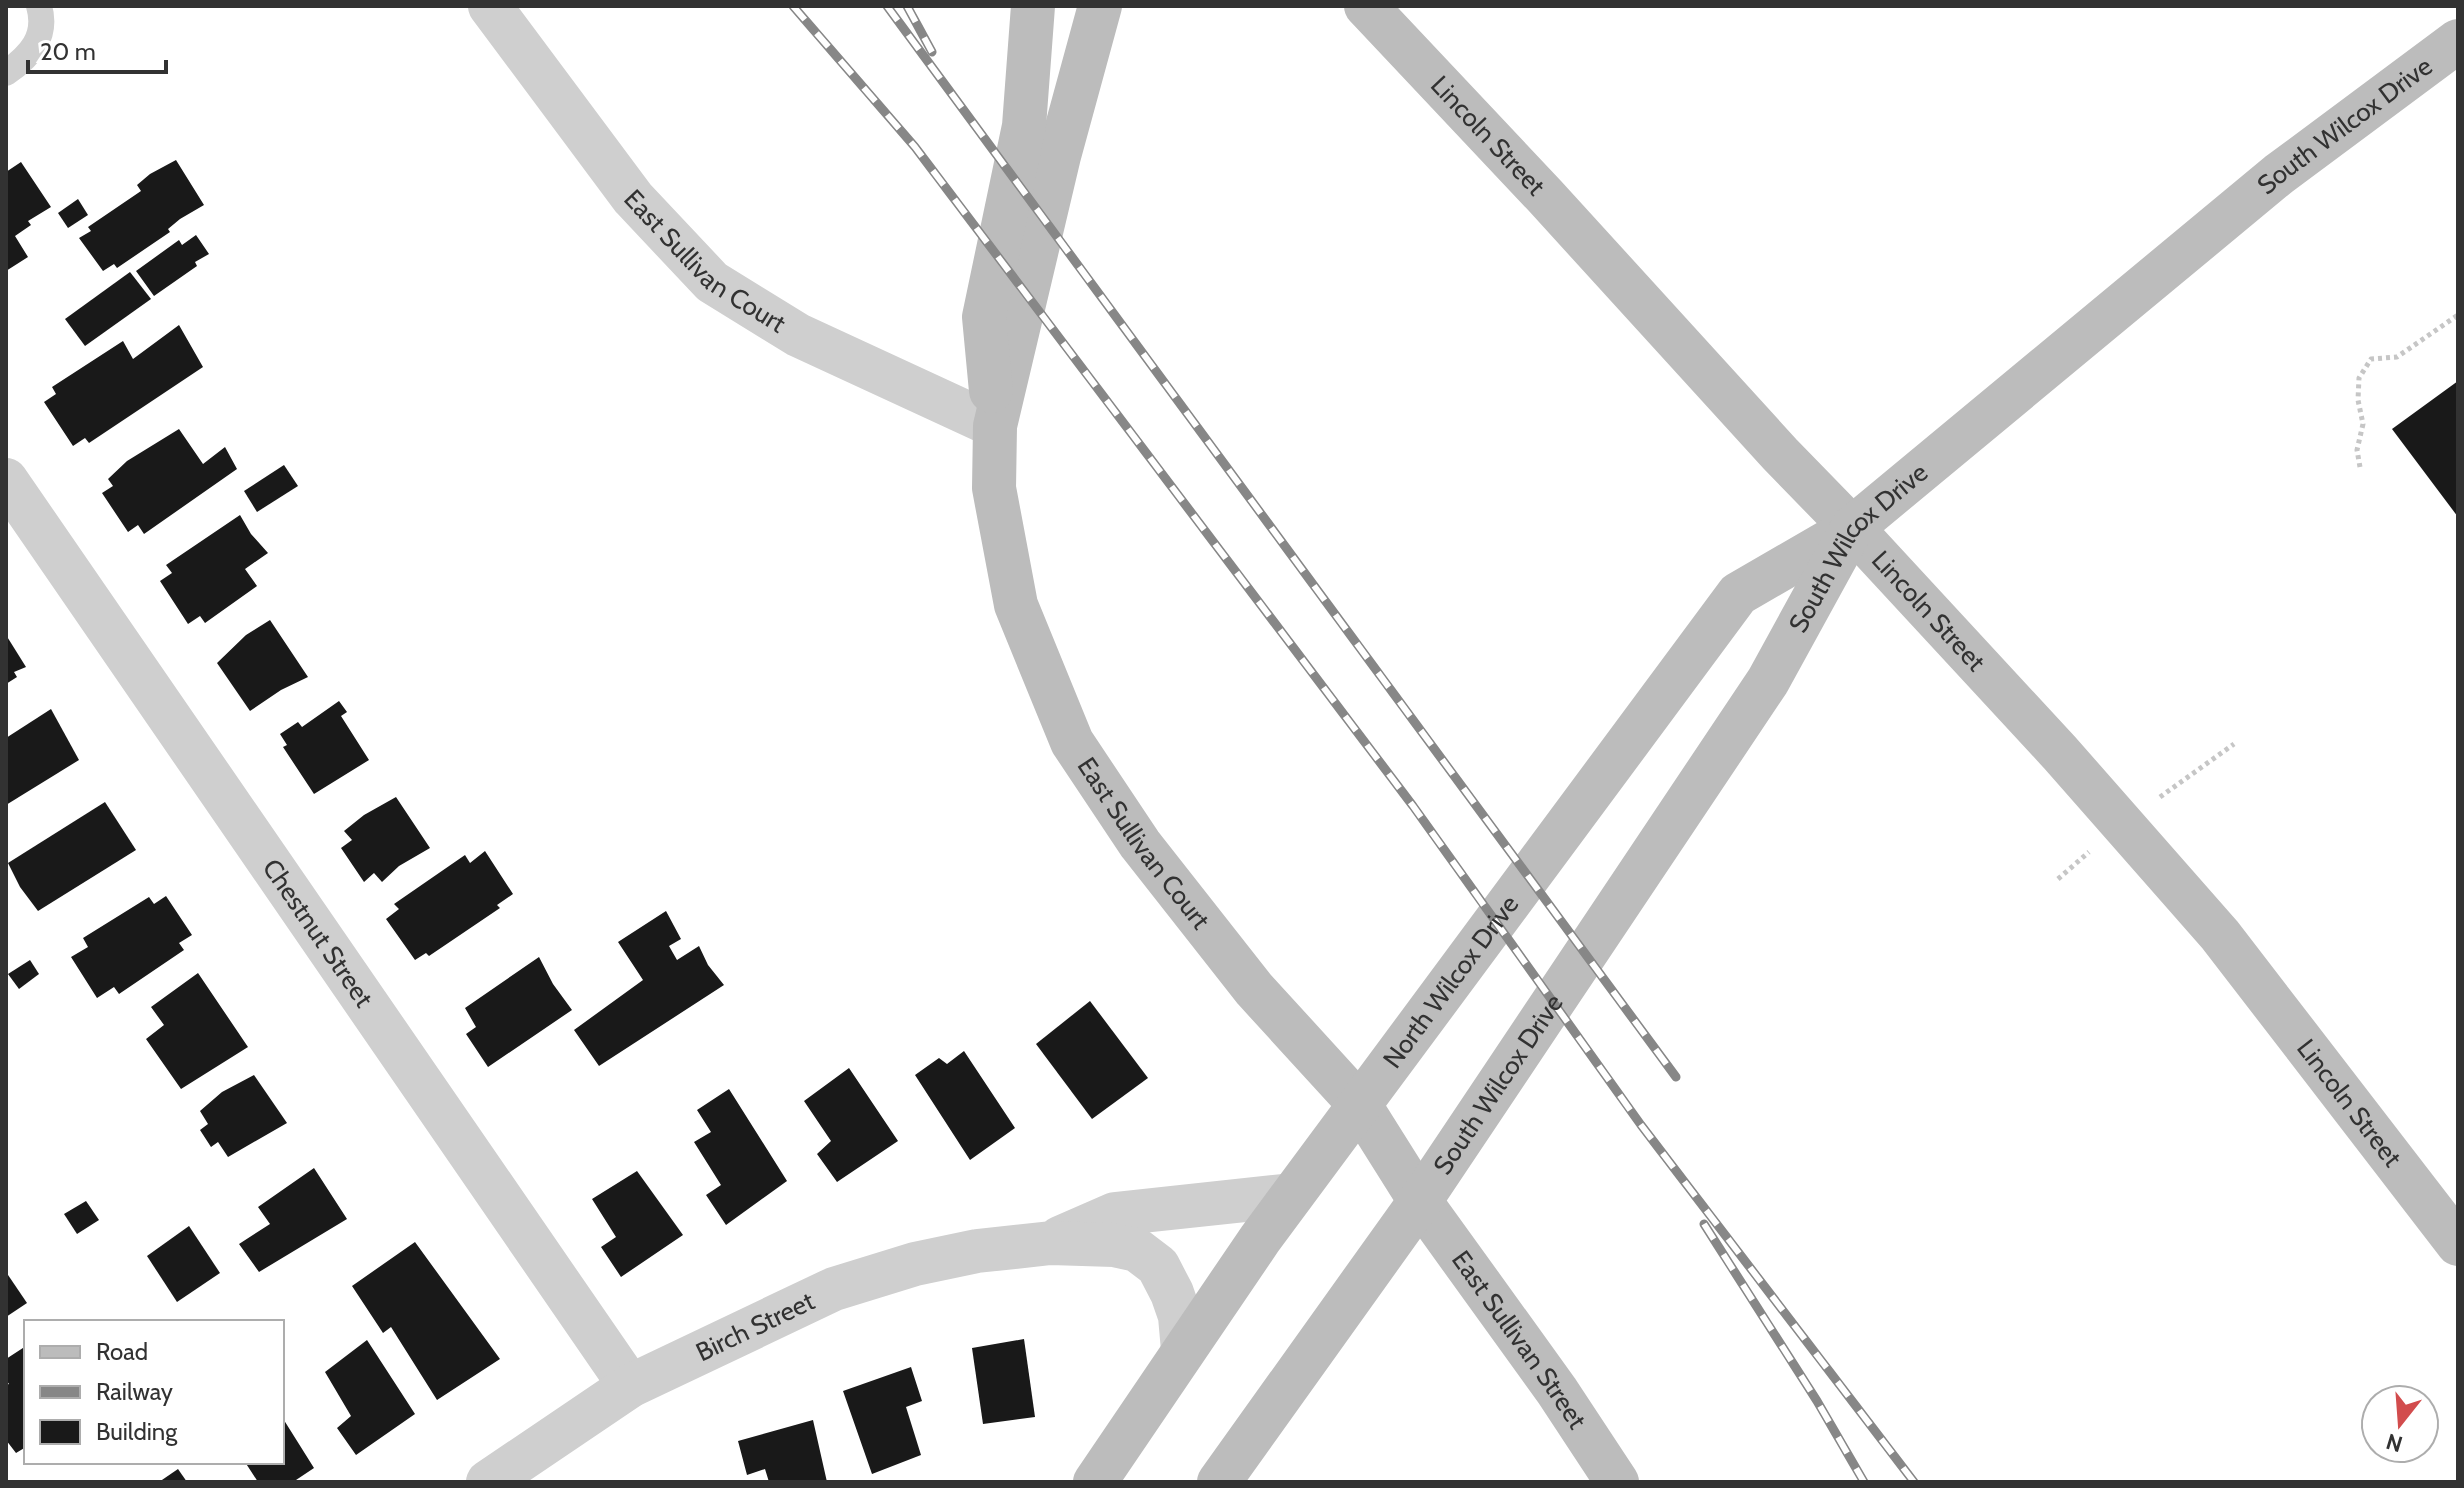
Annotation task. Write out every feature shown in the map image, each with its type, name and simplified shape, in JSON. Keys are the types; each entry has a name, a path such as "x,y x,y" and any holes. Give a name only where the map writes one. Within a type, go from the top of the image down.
{"main road":[{"path":"995,426 984,317 1024,126 1033,6"},
{"name":"East Sullivan Court","path":"1100,6 1059,156 995,426 994,488 1016,605 1072,742 1140,844 1254,989 1359,1104 1420,1201"},
{"name":"Lincoln Street","path":"1383,12 1545,196 1780,454 2060,753 2220,935 2458,1244"},
{"name":"South Wilcox Drive","path":"1420,1201 1768,681 1852,528 2279,174 2458,41"},
{"name":"North Wilcox Drive","path":"1095,1482 1292,1195 1738,594 1852,528"},
{"path":"1219,1482 1420,1201"},
{"name":"East Sullivan Street","path":"1420,1201 1557,1391 1617,1482"}],"street":[{"name":"East Sullivan Court","path":"490,6 633,198 712,282 798,335 995,426"},
{"name":"Chestnut Street","path":"6,480 630,1386"},
{"name":"Birch Street","path":"1051,1243 1115,1214 1292,1195"},
{"name":"Birch Street","path":"488,1482 630,1386 834,1289 915,1264 977,1251 1051,1243 1114,1245 1137,1250 1158,1266 1180,1316 1183,1350"}],"lane":[{"path":"6,73 22,62 37,45 42,26 39,6"}],"path":[{"path":"2360,467 2357,450 2363,424 2358,400 2359,378 2371,359 2397,357 2458,315"}],"building":[{"path":"176,160 204,205 180,219 168,229 170,232 117,268 114,264 103,271 79,238 91,231 88,227 141,191 137,185 150,174"},
{"path":"21,162 51,207 28,221 31,225 15,236 28,257 6,271 6,172"},
{"path":"78,199 88,215 68,228 58,213"},
{"path":"196,235 209,254 154,296 136,271 179,240 182,245"},
{"path":"130,272 151,299 85,346 65,319"},
{"path":"179,325 203,367 89,443 85,438 73,446 44,402 56,394 52,387 123,341 133,359"},
{"path":"2458,381 2458,517 2392,429"},
{"path":"179,429 203,464 225,447 237,469 144,534 138,525 128,532 102,493 113,486 108,479 127,461"},
{"path":"284,465 298,486 257,512 244,491"},
{"path":"240,515 251,534 268,553 245,569 257,586 205,623 200,616 188,624 160,581 172,573 166,565"},
{"path":"270,620 308,677 281,690 250,711 217,663 246,635"},
{"path":"6,635 26,667 14,672 17,677 6,684"},
{"path":"339,701 347,712 341,716 369,760 314,794 283,747 287,745 280,734 298,722 302,727"},
{"path":"51,709 79,760 6,805 6,738"},
{"path":"396,797 430,848 399,866 382,882 374,873 364,882 341,848 352,840 344,831 364,815"},
{"path":"105,802 136,850 38,911 20,887 8,863"},
{"path":"485,851 513,894 497,905 500,908 429,956 426,953 415,960 386,919 399,909 394,904 465,855 470,863"},
{"path":"166,896 192,935 179,943 184,950 119,994 114,987 97,998 71,957 88,947 83,938 149,897 154,904"},
{"path":"666,911 681,939 669,946 677,960 699,946 708,965 724,985 599,1066 574,1030 643,980 618,942"},
{"path":"539,957 572,1010 488,1067 466,1034 476,1027 465,1008"},
{"path":"30,960 39,974 19,989 8,974"},
{"path":"198,973 248,1047 181,1089 146,1039 164,1025 151,1007"},
{"path":"1090,1001 1148,1078 1092,1119 1036,1044"},
{"path":"964,1051 1015,1128 970,1160 915,1075 939,1058 947,1064"},
{"path":"849,1068 898,1141 837,1182 817,1154 831,1141 804,1101"},
{"path":"254,1075 287,1123 228,1157 218,1142 211,1147 200,1130 208,1124 200,1111 222,1092"},
{"path":"729,1089 787,1181 726,1225 706,1195 721,1185 694,1142 711,1132 697,1110"},
{"path":"314,1168 347,1219 259,1272 239,1244 270,1224 258,1207"},
{"path":"637,1171 683,1235 621,1277 601,1247 616,1237 592,1199"},
{"path":"86,1201 99,1220 77,1234 64,1214"},
{"path":"189,1226 220,1273 177,1302 147,1256"},
{"path":"415,1242 500,1359 437,1400 391,1327 383,1333 352,1286"},
{"path":"6,1272 27,1303 6,1317"},
{"path":"1024,1339 1035,1417 983,1424 972,1348"},
{"path":"367,1340 415,1414 356,1455 337,1428 351,1416 325,1372"},
{"path":"24,1347 24,1448 16,1453 6,1440 6,1385 9,1384 6,1380 6,1359"},
{"path":"911,1367 922,1401 906,1407 921,1455 872,1474 843,1391"},
{"path":"284,1420 314,1468 293,1482 258,1482 246,1464 284,1464"},
{"path":"813,1420 827,1482 769,1482 765,1469 747,1475 738,1441"},
{"path":"178,1469 187,1482 159,1482"}],"railway":[{"path":"793,6 915,147 1413,806 1641,1125 1914,1482"},
{"path":"887,6 1676,1077"},
{"path":"907,6 932,52"},
{"path":"1704,1224 1817,1401 1864,1482"}]}
